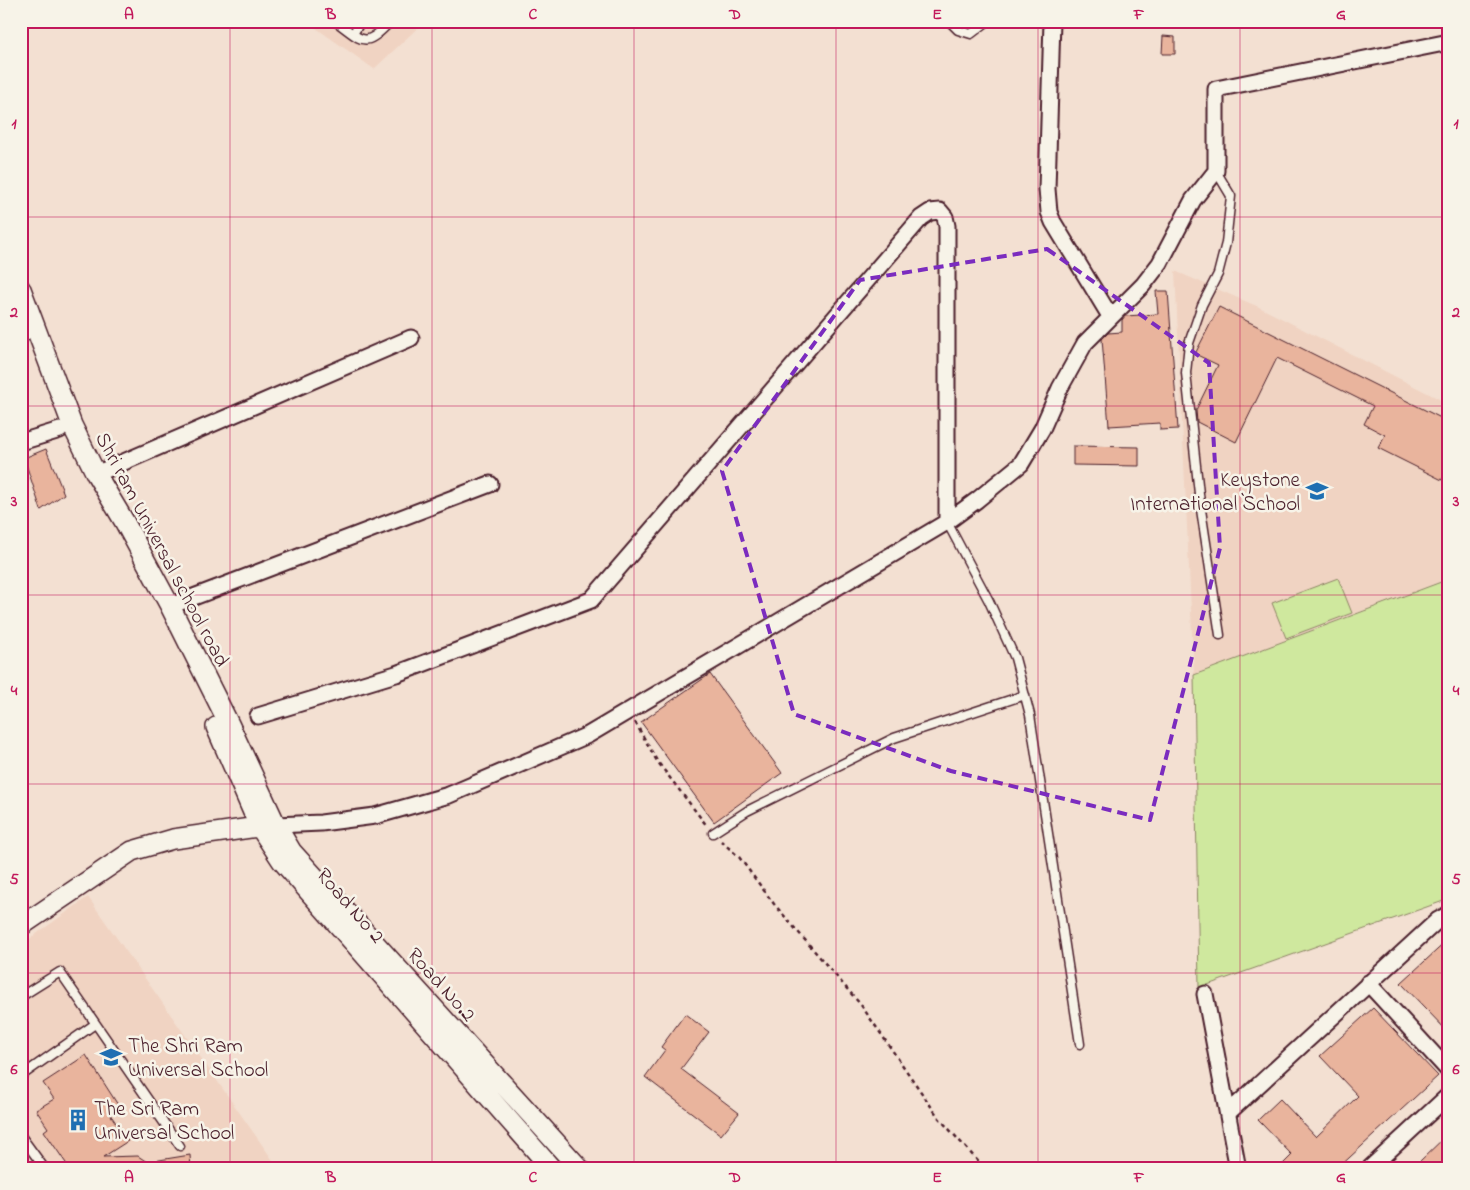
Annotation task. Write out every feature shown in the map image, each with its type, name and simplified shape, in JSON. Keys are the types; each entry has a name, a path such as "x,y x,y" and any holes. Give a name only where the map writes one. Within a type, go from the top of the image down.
{"street":[{"path":"1052,21 1047,189 1049,212 1053,222 1110,316"},
{"path":"21,926 132,851 173,839 267,826 322,823 375,816 450,795 588,735 947,522 1021,464 1042,429 1060,388 1085,343 1143,285 1160,263 1193,200 1216,171 1216,90 1449,42"},
{"path":"258,716 396,674 591,600 921,218 935,211 940,211 945,217 947,226 947,522"},
{"name":"Shri ram Universal school road","path":"21,289 72,424 96,474 170,606 229,724 267,826"},
{"name":"Shri ram Universal school road","path":"22,331 60,430 85,480 155,605 267,826"},
{"path":"96,474 411,338"},
{"path":"21,442 60,430"},
{"path":"170,606 490,484"},
{"name":"Road No 2","path":"267,826 282,861 552,1169"},
{"name":"Road No.2","path":"267,826 580,1169"},
{"path":"1228,1112 1438,920 1449,914"},
{"path":"1368,984 1449,1070"},
{"path":"1205,994 1238,1169"},
{"path":"1369,1169 1449,1095"}],"lane":[{"path":"335,21 359,39 368,40 377,36 391,21"},
{"path":"353,34 361,21"},
{"path":"949,21 958,30 971,34 988,21"},
{"path":"1216,171 1230,196 1226,243 1218,274 1202,305 1189,342 1186,373 1196,474 1220,635"},
{"path":"947,522 989,601 1012,650 1025,695 1080,1044"},
{"path":"713,833 746,811 894,738 1025,695"},
{"path":"25,994 60,972 180,1146"},
{"path":"21,1076 95,1024"},
{"path":"21,1136 41,1167"}],"path":[{"path":"629,712 657,762 713,833 739,857 774,904 861,1005 939,1118 985,1169"}],"highlighted area":[{"path":"1047,249 1209,363 1220,548 1150,820 951,771 794,714 722,471 860,280"}],"shaded area":[{"path":"306,21 425,21 374,69"},
{"name":"Keystone International School","path":"1175,271 1259,307 1449,404 1449,579 1194,675"},
{"name":"The Shri Ram Universal School","path":"88,897 279,1169 21,1169 21,945"}],"green space":[{"path":"1338,578 1352,613 1286,638 1272,603"},
{"path":"1449,579 1449,899 1199,988 1194,675"}],"building":[{"path":"1163,36 1175,37 1175,54 1162,54"},
{"path":"1156,291 1168,291 1178,429 1160,430 1160,423 1109,426 1102,339 1108,333 1122,332 1122,320 1125,316 1158,314"},
{"path":"1219,307 1449,422 1449,467 1442,480 1378,448 1385,435 1364,424 1373,406 1277,358 1236,442 1197,422 1196,410 1218,365 1195,354"},
{"path":"1073,446 1139,447 1139,466 1073,465"},
{"path":"46,449 64,494 41,510 24,458"},
{"path":"710,674 782,773 714,822 641,722"},
{"path":"1449,939 1449,1033 1401,983"},
{"path":"1373,1008 1438,1076 1337,1169 1278,1169 1292,1155 1258,1120 1280,1099 1316,1137 1358,1096 1320,1056"},
{"path":"685,1014 709,1032 681,1069 739,1113 721,1135 645,1077 665,1050 661,1047"},
{"name":"The Sri Ram Universal School","path":"86,1055 118,1105 108,1111 128,1141 103,1157 138,1156 147,1162 190,1155 191,1169 70,1169 44,1131 48,1128 36,1110 54,1099 43,1083"},
{"path":"1449,1133 1449,1169 1426,1169 1419,1162"}],"place":[{"name":"Keystone International School","path":"1317,491"},
{"name":"The Shri Ram Universal School","path":"111,1057"},
{"name":"The Sri Ram Universal School","path":"78,1120"}]}
